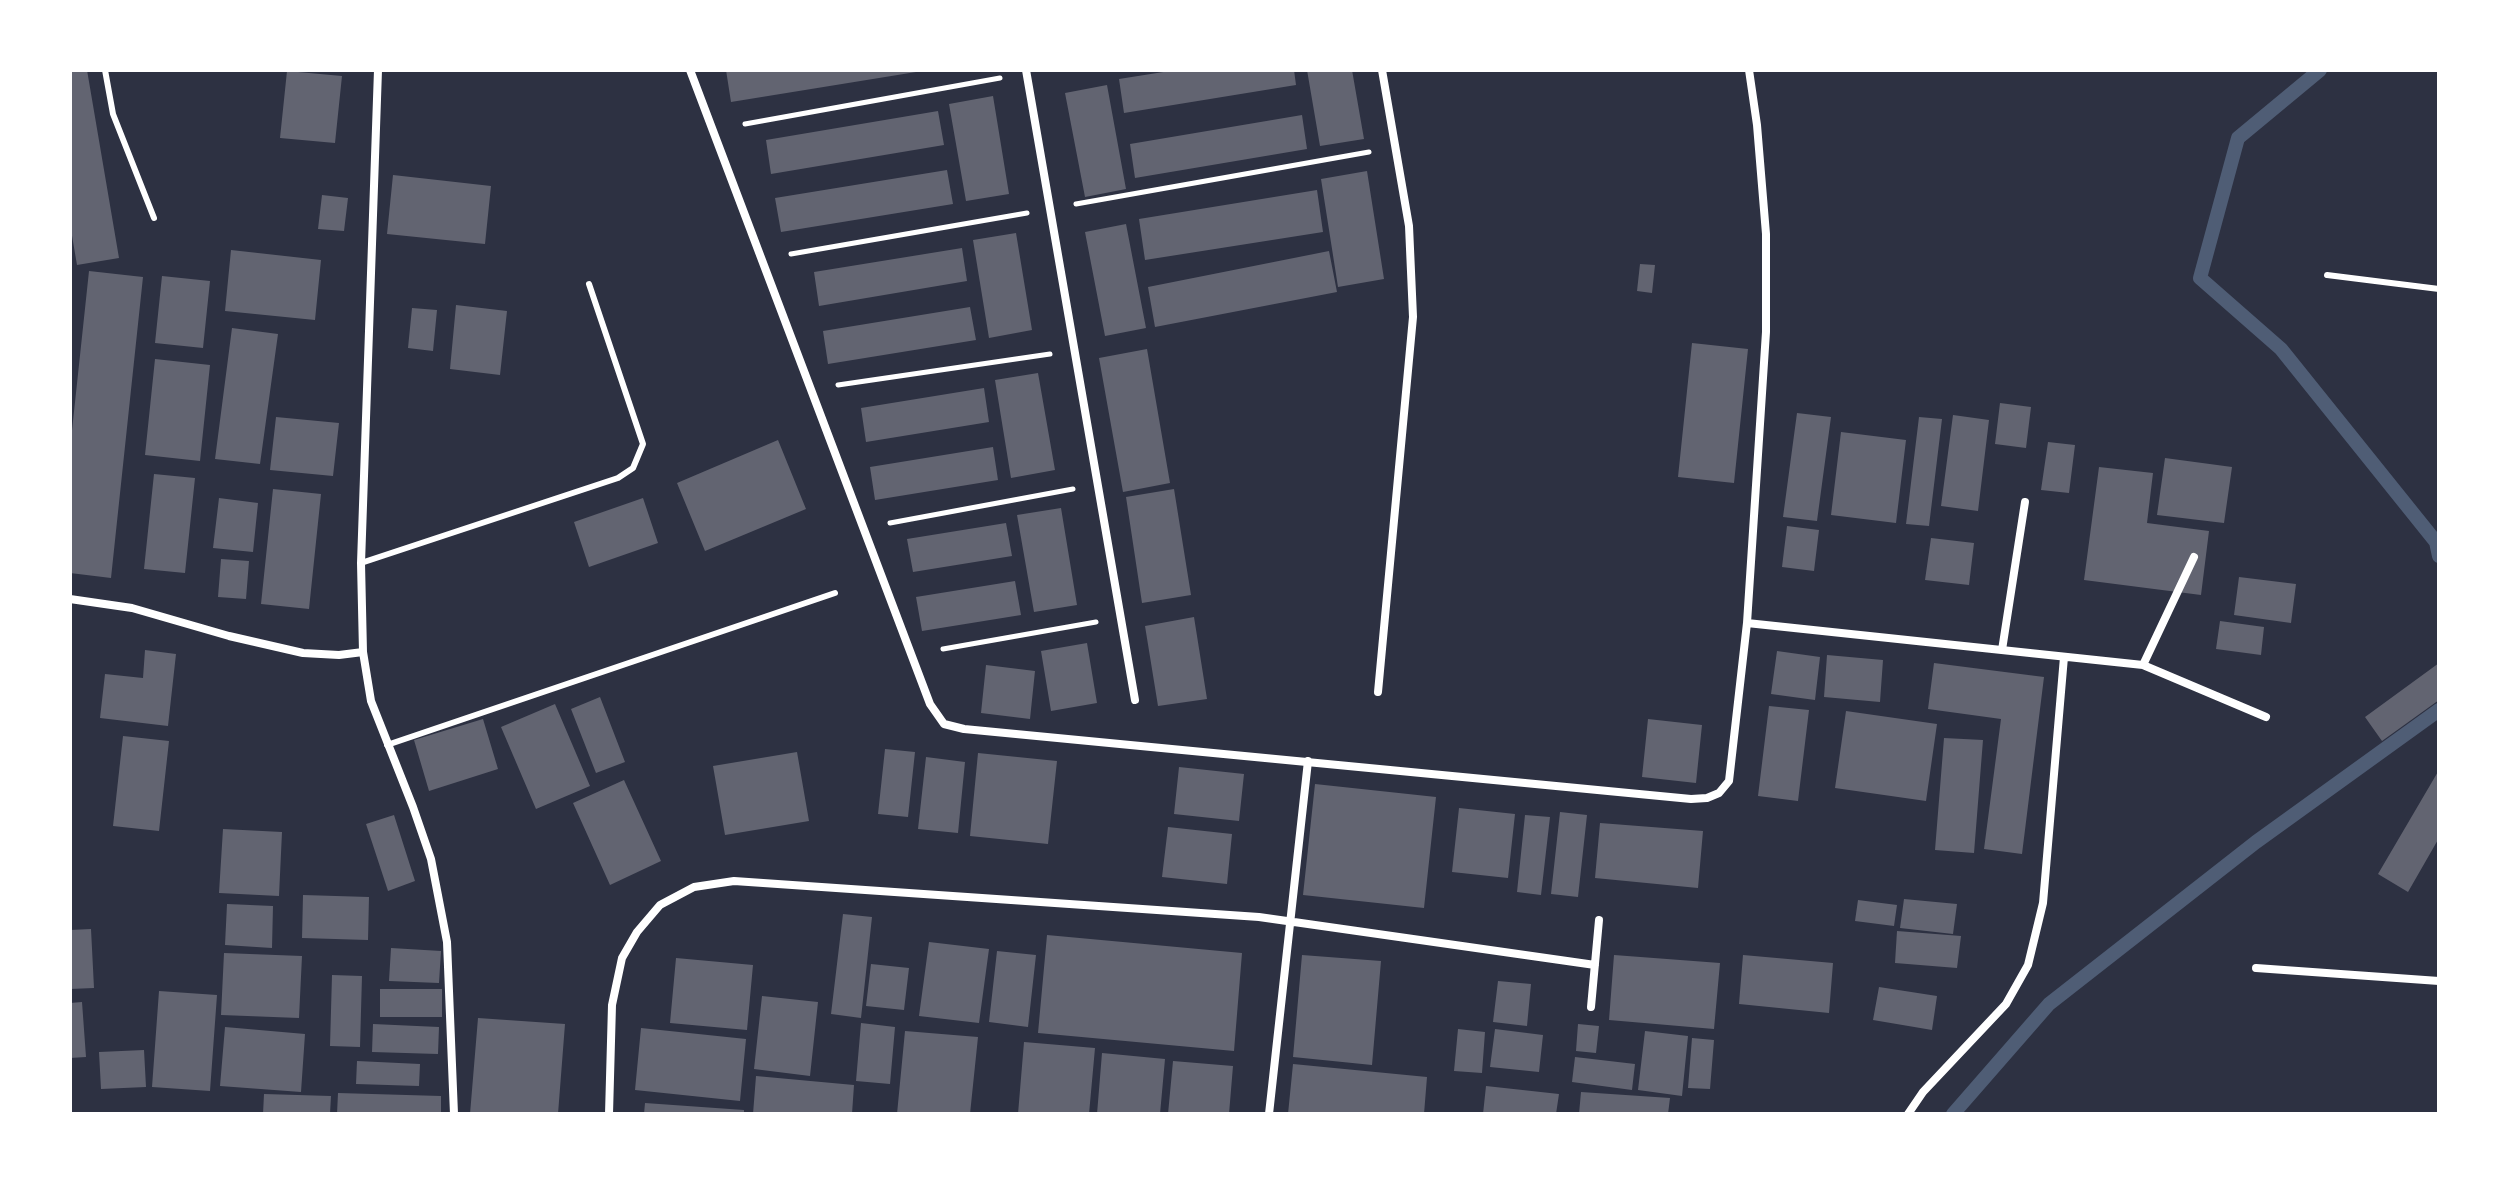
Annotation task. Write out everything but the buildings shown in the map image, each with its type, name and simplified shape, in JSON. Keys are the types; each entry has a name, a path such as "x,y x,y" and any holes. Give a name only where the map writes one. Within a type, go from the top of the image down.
{"street":[{"path":"378,70 361,563 363,652 371,701 431,859 447,942 454,1114"},
{"path":"690,70 930,704 944,724 953,728 1691,799 1719,793 1729,781 1747,623 1766,332 1766,234 1749,70"},
{"path":"1378,692 1413,317 1409,226 1382,70"},
{"path":"1026,72 1135,700"},
{"path":"2002,650 2025,502"},
{"path":"2143,665 2194,557"},
{"path":"70,599 132,608 303,653 339,655 363,652"},
{"path":"1747,623 2143,665 2266,717"},
{"path":"1908,1114 1923,1092 2006,1004 2028,965 2043,903 2064,657"},
{"path":"1269,1114 1308,761"},
{"path":"609,1114 612,1005 622,958 637,932 660,905 694,887 734,881 1289,920 1595,965"},
{"path":"1591,1007 1599,920"},
{"path":"2256,968 2439,981"}],"lane":[{"path":"105,70 113,114 154,218"},
{"path":"2327,275 2439,289"},
{"path":"361,563 618,478 633,468 643,444 589,284"},
{"path":"387,745 835,593"}],"path":[{"path":"745,124 1026,72"},
{"path":"791,254 1394,148"},
{"path":"834,386 1074,350"},
{"path":"884,524 1098,485"},
{"path":"943,649 1121,618"}],"waterway":[{"path":"2320,70 2238,138 2200,278 2281,349 2436,542 2439,556"},
{"path":"1953,1114 2049,1004 2256,842 2439,710"}]}
